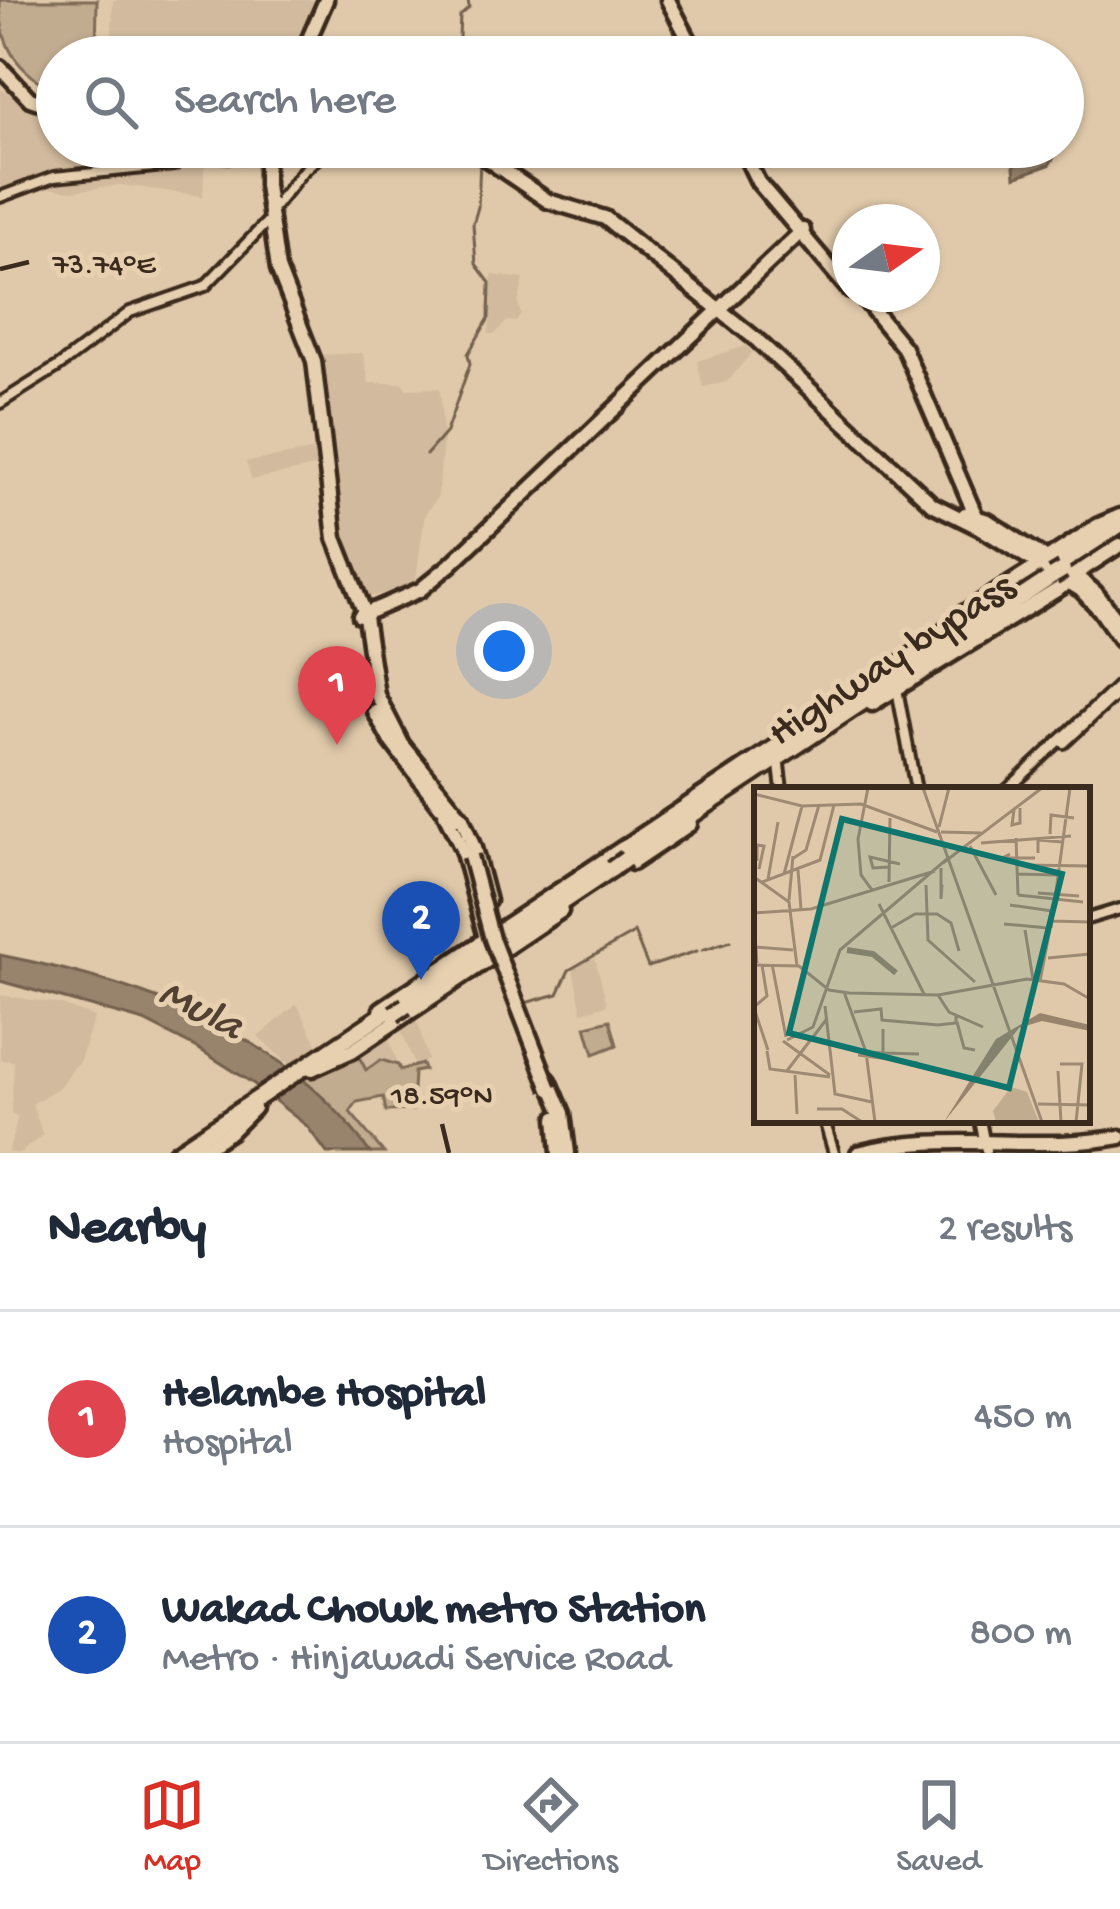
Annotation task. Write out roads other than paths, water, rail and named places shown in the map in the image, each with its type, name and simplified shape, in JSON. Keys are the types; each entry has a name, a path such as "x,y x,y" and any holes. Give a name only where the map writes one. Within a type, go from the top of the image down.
{"highway":[{"path":"187,1153 308,1067 1058,571 1120,524"},
{"path":"398,1008 496,938 620,861"},
{"path":"176,1153 256,1102"}],"main road":[{"path":"312,36 328,0"},
{"path":"666,2 684,36"},
{"path":"3,74 28,103 36,105"},
{"path":"266,168 280,276 314,362 335,538 361,612 380,714 397,750 440,806 496,938"},
{"path":"500,168 548,201 600,217 753,344 763,346 934,501 1088,585 1120,633"},
{"path":"756,168 832,267"},
{"path":"361,612 417,587 802,233"},
{"path":"869,312 899,351 969,517"},
{"path":"969,517 962,523 1035,567 1058,571 1120,633"},
{"name":"Highway bypass","path":"620,861 895,689 962,614 1021,575 1058,571 1120,544"},
{"path":"1019,556 1021,575"},
{"path":"380,714 456,809 512,991 563,1114 564,1153"},
{"path":"440,806 452,811 470,848 500,956 553,1092"},
{"path":"199,1153 230,1132 256,1102"},
{"path":"165,1153 229,1115"},
{"path":"873,1153 1120,1139"},
{"path":"858,1153 903,1144 986,1145"}],"street":[{"path":"0,197 54,177 144,168"},
{"path":"0,403 48,374 130,312 205,286 269,219 306,168"},
{"path":"1013,787 1120,688"},
{"path":"1036,765 1120,688"},
{"path":"895,689 914,787"},
{"path":"779,765 782,787"},
{"path":"1090,918 1120,909"},
{"path":"825,1123 834,1153"},
{"path":"982,1123 986,1145"}],"waterway":[{"path":"459,36 460,16 469,8 468,0"},
{"path":"426,455 446,432 470,364 468,354 489,318 490,283 476,264 473,224 480,168"},
{"path":"634,932 648,967 697,951"},
{"path":"525,1003 558,994 569,970 632,934"},
{"path":"702,950 730,941"}],"place":[{"name":"Helambe Hospital","path":"337,745"},
{"name":"Wakad Chowk metro Station","path":"421,980"}],"water label":[{"name":"Mula","path":"203,1005"}]}
